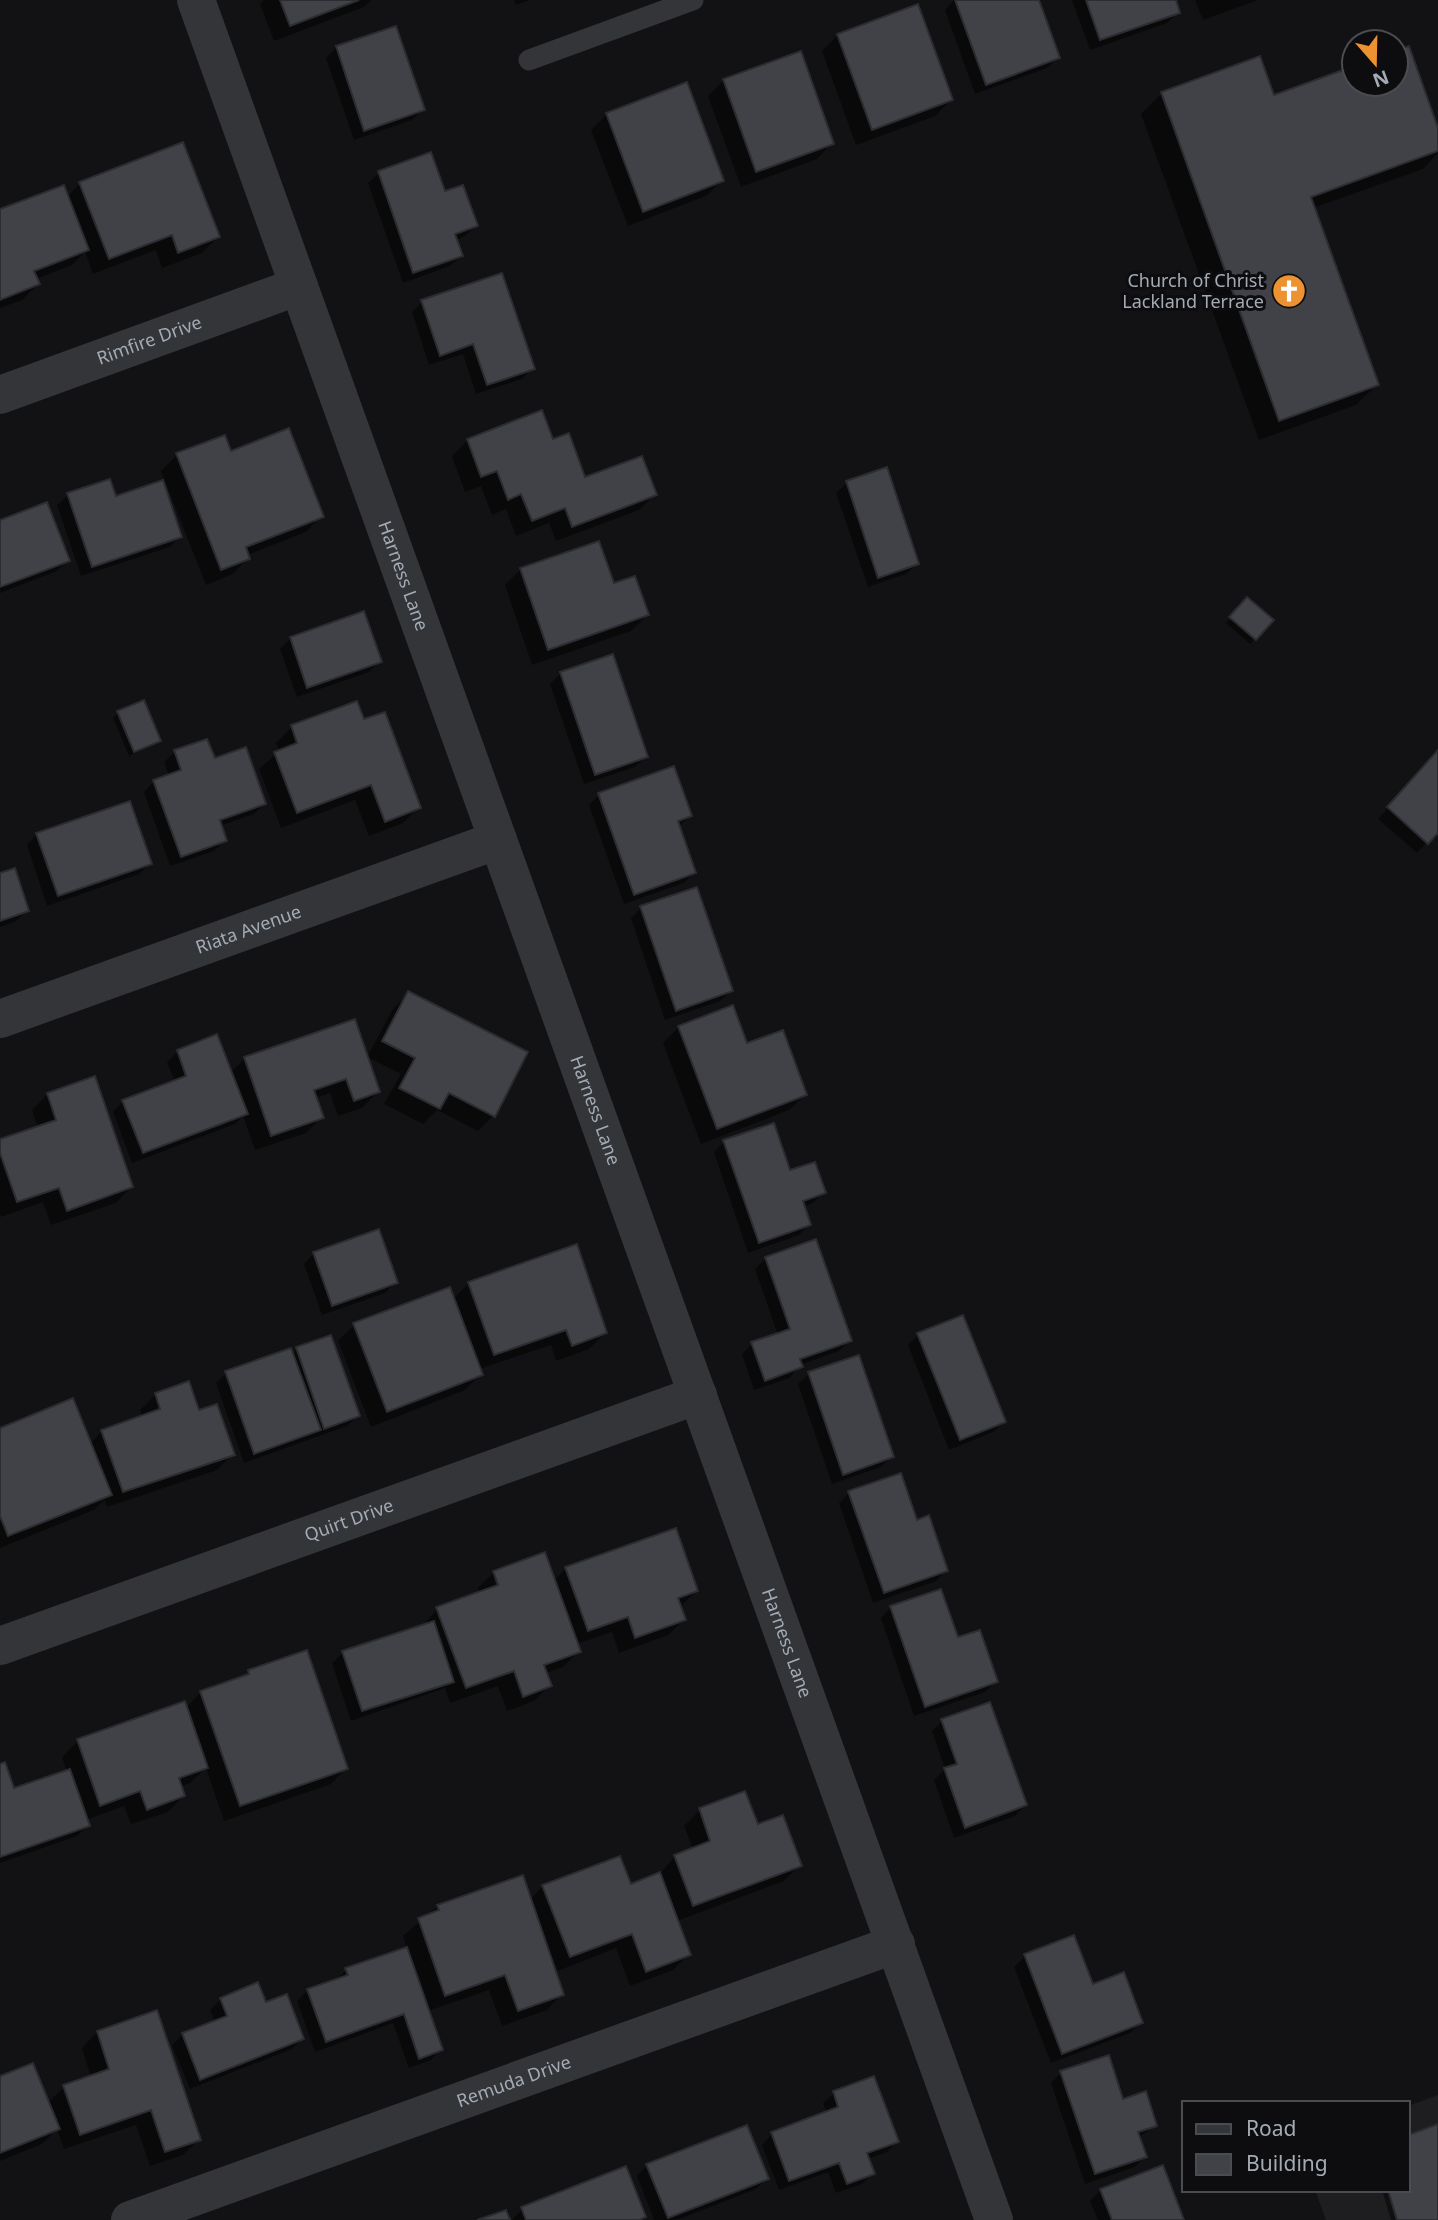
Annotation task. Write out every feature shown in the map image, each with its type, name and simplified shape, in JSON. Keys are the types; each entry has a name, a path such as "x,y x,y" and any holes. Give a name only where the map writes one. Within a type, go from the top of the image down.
{"street":[{"name":"Harness Lane","path":"196,0 994,2220"},
{"name":"Rimfire Drive","path":"0,395 299,286"},
{"name":"Riata Avenue","path":"0,1019 498,840"},
{"name":"Quirt Drive","path":"0,1646 698,1395"},
{"name":"Remuda Drive","path":"130,2220 896,1944"}],"lane":[{"path":"529,60 693,0"}],"shaded area":[{"path":"1438,2095 1438,2220 1326,2220 1316,2192 1410,2192 1410,2105"}],"building":[{"path":"280,0 359,0 290,26"},
{"path":"955,0 1039,0 1060,58 986,85"},
{"path":"1086,0 1176,0 1180,13 1100,40"},
{"path":"918,4 953,100 872,130 837,34"},
{"path":"396,26 425,110 364,131 336,46"},
{"name":"Church of Christ Lackland Terrace","path":"1410,49 1438,128 1438,151 1311,197 1379,385 1279,421 1161,92 1260,56 1274,95 1340,71 1340,98 1410,98"},
{"path":"801,51 834,144 756,172 723,79"},
{"path":"687,82 724,181 643,212 606,113"},
{"path":"183,142 220,237 178,253 172,235 109,259 79,182"},
{"path":"431,152 445,191 463,185 478,226 455,234 463,256 413,273 378,171"},
{"path":"64,185 89,250 34,271 40,284 0,300 0,209"},
{"path":"502,273 535,369 487,385 473,344 440,356 421,300"},
{"path":"542,410 553,439 569,433 585,477 642,456 657,495 572,527 565,508 532,521 521,494 508,500 497,471 481,477 467,439"},
{"path":"289,428 324,517 246,547 250,559 221,570 176,453 225,435 231,451"},
{"path":"887,467 919,564 878,578 846,481"},
{"path":"110,479 116,496 163,480 182,537 92,567 67,493"},
{"path":"47,502 70,561 0,587 0,520"},
{"path":"599,541 614,583 635,576 649,615 548,650 520,568"},
{"path":"1247,597 1274,620 1256,640 1229,617"},
{"path":"364,611 382,662 307,688 290,637"},
{"path":"613,654 648,757 595,775 560,672"},
{"path":"144,700 161,741 134,752 117,711"},
{"path":"357,701 364,719 385,712 421,808 385,822 371,785 297,813 274,752 297,743 291,725"},
{"path":"207,739 215,758 246,747 266,804 220,820 227,841 181,857 153,780 181,770 174,750"},
{"path":"1438,750 1438,833 1428,844 1387,807"},
{"path":"674,766 692,816 678,821 696,873 634,895 598,793"},
{"path":"130,801 152,864 58,896 36,833"},
{"path":"15,868 29,911 0,921 0,873"},
{"path":"697,887 733,991 676,1011 640,906"},
{"path":"408,991 528,1052 495,1117 449,1093 440,1109 399,1088 415,1058 382,1041"},
{"path":"733,1005 747,1043 783,1030 807,1095 717,1129 678,1026"},
{"path":"355,1019 380,1092 354,1101 346,1079 314,1090 324,1118 271,1136 244,1057"},
{"path":"217,1034 248,1114 143,1153 122,1100 186,1076 177,1050"},
{"path":"95,1076 133,1187 67,1211 59,1188 17,1202 0,1153 0,1139 56,1120 47,1093"},
{"path":"774,1123 790,1170 815,1162 826,1193 803,1201 811,1225 759,1243 723,1140"},
{"path":"379,1229 398,1283 332,1306 313,1252"},
{"path":"816,1239 852,1341 800,1359 803,1367 765,1381 751,1342 790,1329 765,1257"},
{"path":"577,1244 607,1333 572,1346 566,1330 494,1355 468,1282"},
{"path":"450,1287 483,1375 387,1412 353,1323"},
{"path":"963,1315 1006,1422 960,1440 917,1333"},
{"path":"331,1335 360,1416 324,1429 296,1347"},
{"path":"291,1348 321,1430 254,1454 225,1371"},
{"path":"859,1355 894,1457 843,1475 808,1372"},
{"path":"189,1381 199,1410 217,1404 235,1455 123,1492 101,1430 160,1409 155,1393"},
{"path":"73,1398 112,1495 8,1536 0,1516 0,1428"},
{"path":"901,1473 917,1520 929,1515 948,1571 884,1593 848,1491"},
{"path":"676,1528 698,1591 678,1598 686,1620 635,1638 628,1617 588,1631 565,1567"},
{"path":"545,1552 581,1652 544,1665 552,1686 523,1697 514,1671 466,1688 436,1607 498,1585 493,1571"},
{"path":"941,1589 958,1637 980,1630 998,1682 925,1707 890,1606"},
{"path":"434,1621 454,1682 362,1711 342,1651"},
{"path":"307,1650 348,1769 240,1806 200,1691 249,1674 248,1670"},
{"path":"185,1701 208,1768 179,1778 185,1796 147,1810 140,1791 100,1806 77,1739"},
{"path":"990,1702 1027,1805 965,1828 944,1768 957,1764 941,1719"},
{"path":"5,1762 14,1788 70,1769 90,1826 0,1857 0,1764"},
{"path":"745,1791 758,1824 783,1815 802,1866 693,1906 674,1855 710,1841 699,1808"},
{"path":"620,1856 631,1884 660,1872 691,1955 646,1972 632,1934 570,1957 542,1885"},
{"path":"523,1875 564,1995 518,2011 505,1975 445,1996 418,1918 439,1910 437,1905"},
{"path":"1074,1935 1093,1984 1124,1972 1143,2023 1062,2054 1024,1954"},
{"path":"407,1947 443,2050 419,2059 404,2014 326,2042 307,1989 348,1975 345,1968"},
{"path":"258,1982 266,2002 287,1994 304,2039 200,2080 182,2033 227,2016 220,1998"},
{"path":"157,2010 201,2140 165,2152 151,2110 80,2135 63,2085 109,2069 97,2031"},
{"path":"1109,2055 1123,2099 1146,2091 1157,2126 1138,2132 1147,2157 1095,2174 1060,2071"},
{"path":"33,2063 60,2129 0,2153 0,2076"},
{"path":"874,2076 899,2142 867,2153 875,2174 847,2184 839,2163 789,2181 771,2132 838,2107 833,2091"},
{"path":"1438,2124 1438,2220 1397,2220 1389,2192 1410,2192 1410,2134"},
{"path":"747,2125 769,2179 668,2218 646,2164"},
{"path":"1163,2165 1184,2220 1112,2220 1100,2189"},
{"path":"626,2166 646,2217 639,2220 526,2220 521,2207"},
{"path":"506,2210 510,2220 477,2220"}],"place":[{"name":"Church of Christ Lackland Terrace","path":"1289,291"}]}
